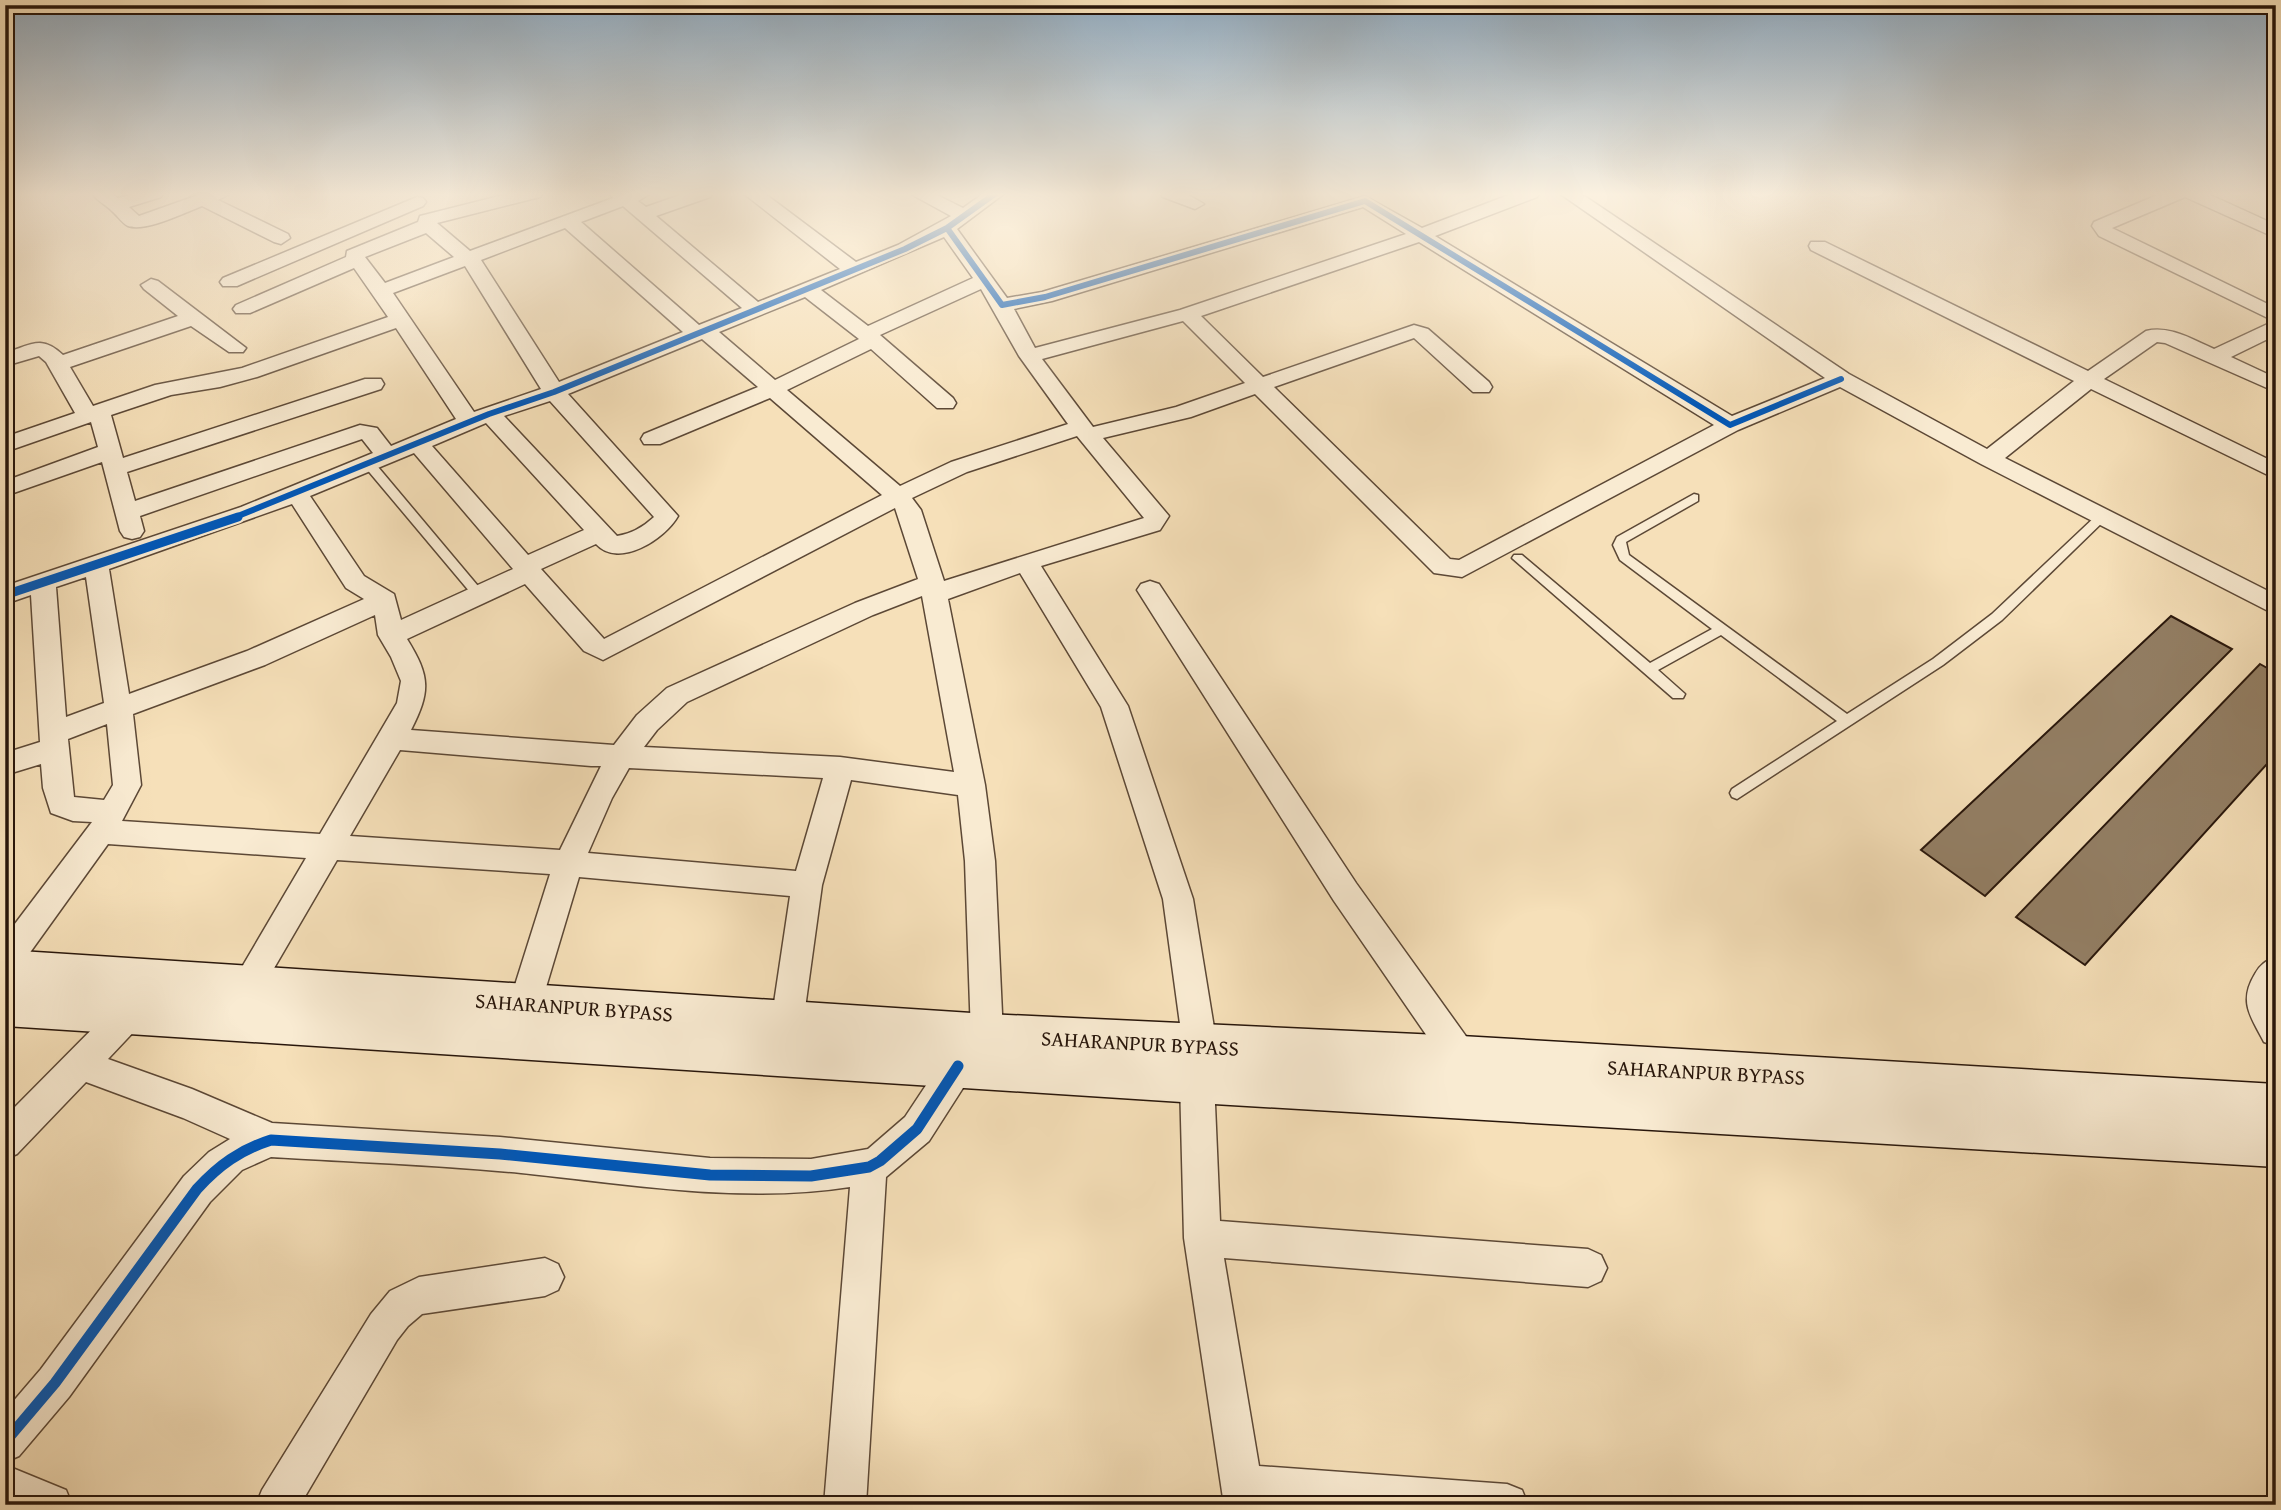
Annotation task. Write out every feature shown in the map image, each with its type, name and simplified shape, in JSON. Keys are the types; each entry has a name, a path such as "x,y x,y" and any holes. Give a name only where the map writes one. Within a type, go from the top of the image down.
{"main road":[{"name":"SAHARANPUR BYPASS","path":"5,968 787,1023 973,1051"},
{"path":"5,1006 1199,1063 2276,1144"},
{"name":"SAHARANPUR BYPASS","path":"1199,1063 1461,1057 2276,1106"}],"street":[{"path":"230,282 270,263"},
{"path":"243,309 348,263"},
{"path":"359,263 381,291 398,320 479,418 611,545 617,545 661,526 666,516 554,392 472,263"},
{"path":"381,291 454,263"},
{"path":"5,1442 55,1383 197,1189 223,1160 246,1147 271,1140 500,1154 710,1175 811,1176 869,1167 917,1129 973,1051 980,862 971,785 933,589 909,510 898,496 773,389 619,263"},
{"path":"702,263 757,310"},
{"path":"846,263 853,269"},
{"path":"5,595 249,513 867,263"},
{"path":"525,1004 567,863 621,755 659,709 677,695 864,609 1155,521 1157,516 1085,431 1029,356 976,263"},
{"path":"1002,305 1045,297 1157,263"},
{"path":"1029,356 1187,314 1336,263"},
{"path":"1466,263 1730,425"},
{"path":"1671,263 1841,379 1989,459 2276,606"},
{"path":"1854,263 2276,472"},
{"path":"2170,263 2276,316"},
{"path":"652,439 773,389 984,280"},
{"path":"151,285 236,348"},
{"path":"807,289 870,337 945,403"},
{"path":"1187,314 1443,567 1452,569 1462,569 1730,425 1841,379"},
{"path":"58,365 193,318"},
{"path":"5,445 178,386 198,386 258,371 398,320"},
{"path":"2215,358 2276,327"},
{"path":"418,443 526,570 593,644 603,651 898,496 959,467 1085,431 1183,412 1414,331 1421,333 1481,387"},
{"path":"1989,459 2090,379 2156,334 2169,337 2276,386"},
{"path":"5,359 43,348 93,413 112,460 138,550"},
{"path":"5,489 373,384"},
{"path":"127,512 360,432 369,433 378,460"},
{"path":"248,984 392,739 411,703 414,681 404,656 391,635 385,600 355,582 297,494"},
{"path":"391,635 480,594 599,533"},
{"path":"1026,562 1114,706 1178,899 1199,1063 1202,1238 1243,1495 1507,1505"},
{"path":"5,962 108,822 127,785 96,564"},
{"path":"43,582 53,741 61,805 108,822 327,848 567,863 807,885"},
{"path":"1150,590 1345,892 1461,1057"},
{"path":"5,764 118,710 256,658 385,600"},
{"path":"392,739 591,755 840,768 971,785"},
{"path":"787,1023 807,885 840,768"},
{"path":"2276,971 2262,986 2260,996 2276,1031"},
{"path":"5,1142 130,1013"},
{"path":"82,1065 192,1105 271,1140"},
{"path":"845,1505 869,1167"},
{"path":"1202,1238 1588,1268"},
{"path":"277,1505 384,1327 397,1310 410,1299 419,1296 545,1277"},
{"path":"5,1485 51,1505"}],"lane":[{"path":"378,460 480,594"},
{"path":"1694,498 1621,540 1619,545 1624,557 1846,720"},
{"path":"1737,793 1938,662 1997,617 2102,517"},
{"path":"1518,558 1678,694"},
{"path":"1649,669 1721,629"}],"building":[{"path":"2171,616 2232,649 1985,896 1921,850"},
{"path":"2260,664 2276,673 2276,754 2085,965 2016,917"}],"cycle path":[{"path":"5,595 249,513 489,414 554,392 869,263"},
{"path":"972,263 1002,305 1045,297 1157,263"},
{"path":"1467,263 1730,425 1841,379"},
{"path":"5,1442 55,1383 197,1189 222,1164 248,1148 271,1140 500,1154 710,1175 811,1176 869,1167 880,1161 917,1129 958,1066"}]}
